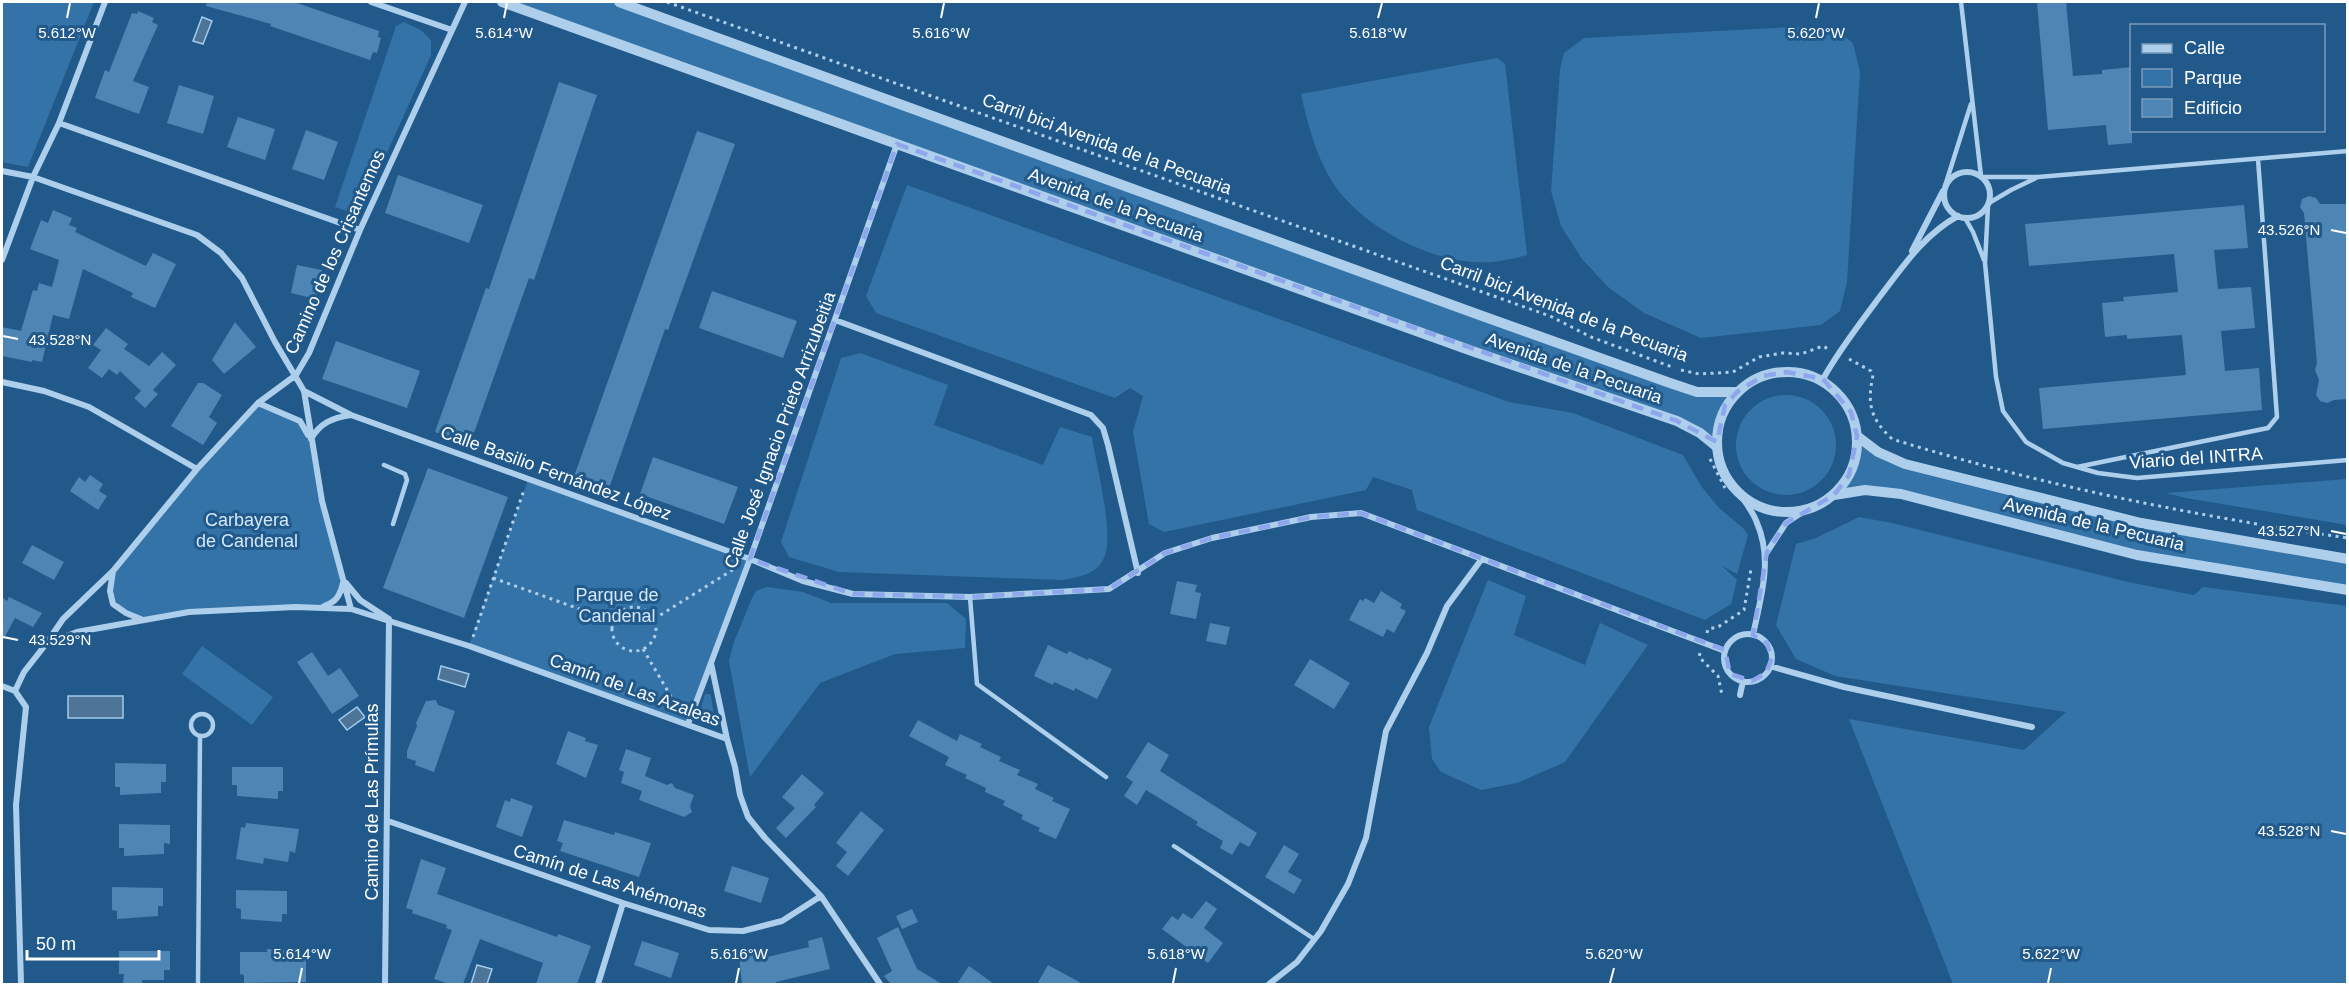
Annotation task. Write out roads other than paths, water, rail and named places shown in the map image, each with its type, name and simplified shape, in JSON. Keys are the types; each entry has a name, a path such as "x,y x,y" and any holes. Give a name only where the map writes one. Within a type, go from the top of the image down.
{"street":[{"path":"2,260 33,177 59,123 105,2"},
{"path":"371,2 452,30"},
{"name":"Camino de los Crisantemos","path":"46,644 63,619 113,571 197,469 258,403 296,375 309,352 360,230 465,2"},
{"name":"Avenida de la Pecuaria","path":"502,2 1472,351 1677,421 1700,433 1716,446"},
{"name":"Avenida de la Pecuaria","path":"619,2 1474,314 1670,383 1697,392 1737,392"},
{"path":"59,123 360,230"},
{"name":"Calle José Ignacio Prieto Arrizubeitia","path":"688,724 750,559 897,144"},
{"path":"2,171 33,177 197,235 221,253 242,278 275,342 304,391 321,501 351,609"},
{"path":"1908,260 1945,187 1949,180 1961,172 1975,172 1982,177 1990,189 1989,205 1978,216 1962,217 1952,213 1945,202 1945,187"},
{"path":"1823,379 1838,353 1908,260 1931,235 1962,217"},
{"path":"834,320 1091,416 1103,428 1138,573"},
{"path":"1753,635 1763,590 1767,552 1757,521 1733,493 1719,460 1716,446 1718,425 1725,405 1737,392 1763,376 1806,372 1823,379 1851,412 1857,436 1855,456 1849,475 1834,495 1786,523 1767,552"},
{"path":"2,382 44,391 89,407 197,469"},
{"name":"Calle Basilio Fernández López","path":"304,391 351,415 750,559 803,581 853,594 970,597 1109,590 1138,573 1165,553 1212,538 1311,517 1360,513 1725,651"},
{"path":"258,403 300,421 311,439"},
{"path":"311,439 318,426 337,417 351,415"},
{"name":"Avenida de la Pecuaria","path":"1857,436 1878,452 1905,464 2141,524 2348,559"},
{"name":"Avenida de la Pecuaria","path":"1834,495 1865,489 1901,494 2138,555 2348,591"},
{"path":"1733,493 1759,507 1775,512 1807,509"},
{"path":"1269,984 1297,962 1348,884 1366,838 1386,731 1427,653 1447,606 1481,560"},
{"path":"113,571 110,591 113,604 126,613 143,620"},
{"path":"319,608 332,603 340,595 343,580"},
{"path":"343,580 360,600 389,619"},
{"name":"Camín de Las Azaleas","path":"46,644 77,632 189,612 295,607 351,609 470,646 727,739 740,795 748,817 821,896 880,984"},
{"name":"Camino de Las Prímulas","path":"385,984 389,619"},
{"path":"1753,635 1761,638 1771,650 1770,666 1760,679 1743,681 1730,674 1726,668 1725,651 1732,640 1739,636 1753,635"},
{"path":"15,691 24,672 46,644"},
{"path":"711,662 727,739"},
{"path":"1770,666 1844,687 2032,727"},
{"path":"1740,695 1743,681"},
{"path":"2,686 15,691 26,707 16,805 21,984"},
{"name":"Camín de Las Anémonas","path":"388,821 709,930 743,931 782,921 821,896"},
{"path":"598,984 624,903"}],"lane":[{"path":"1961,2 1982,177 2038,177 2348,151"},
{"path":"1945,187 1972,101"},
{"path":"2076,467 2250,433 2268,428 2277,417 2258,159"},
{"path":"1985,262 1989,205 2011,190 2038,177"},
{"path":"1962,217 1977,241 1985,262"},
{"name":"Viario del INTRA","path":"1985,262 1992,347 2003,411 2026,442 2063,463 2137,478 2348,460"},
{"path":"384,465 405,474 407,480 393,524"},
{"path":"970,597 977,684 1106,777"},
{"path":"206,715 212,719 213,730 208,735 200,737 193,733 191,722 195,716 206,715"},
{"path":"198,984 200,737"},
{"path":"1174,846 1314,939"}],"park label":[{"name":"Carbayera de Candenal","path":"247,530"},
{"name":"Parque de Candenal","path":"617,605"}]}
